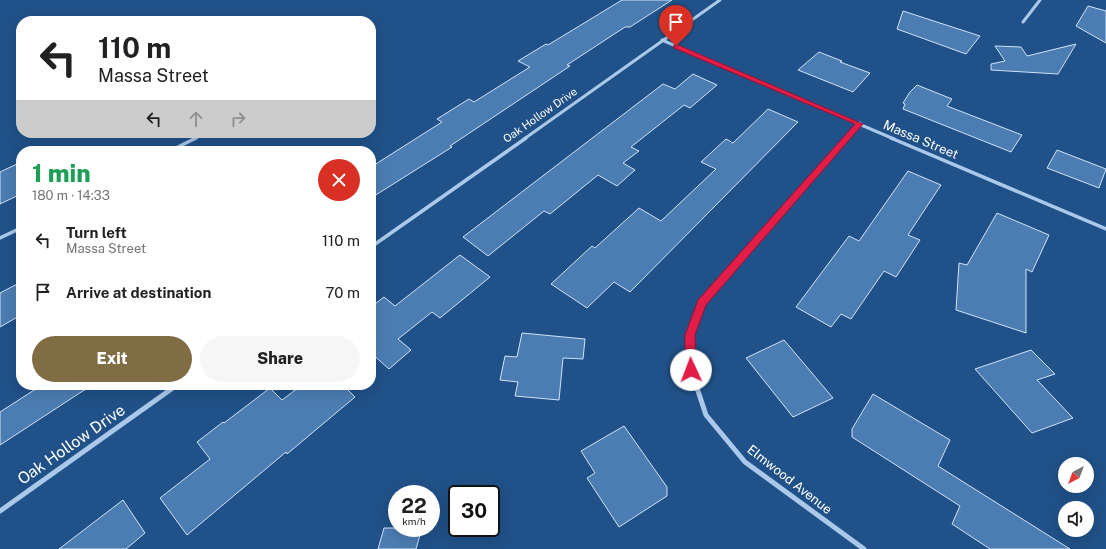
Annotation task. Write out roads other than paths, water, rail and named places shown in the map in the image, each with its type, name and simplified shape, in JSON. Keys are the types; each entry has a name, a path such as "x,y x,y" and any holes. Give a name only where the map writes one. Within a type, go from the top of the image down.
{"street":[{"name":"Oak Hollow Drive","path":"376,243 720,0"},
{"path":"1023,22 1040,0"},
{"name":"Massa Street","path":"662,40 1106,230"},
{"name":"Elmwood Avenue","path":"860,124 702,303 690,335 691,370 706,415 745,462 864,549"},
{"path":"180,146 195,138"},
{"path":"0,238 16,230"},
{"name":"Oak Hollow Drive","path":"0,511 170,390"}]}
